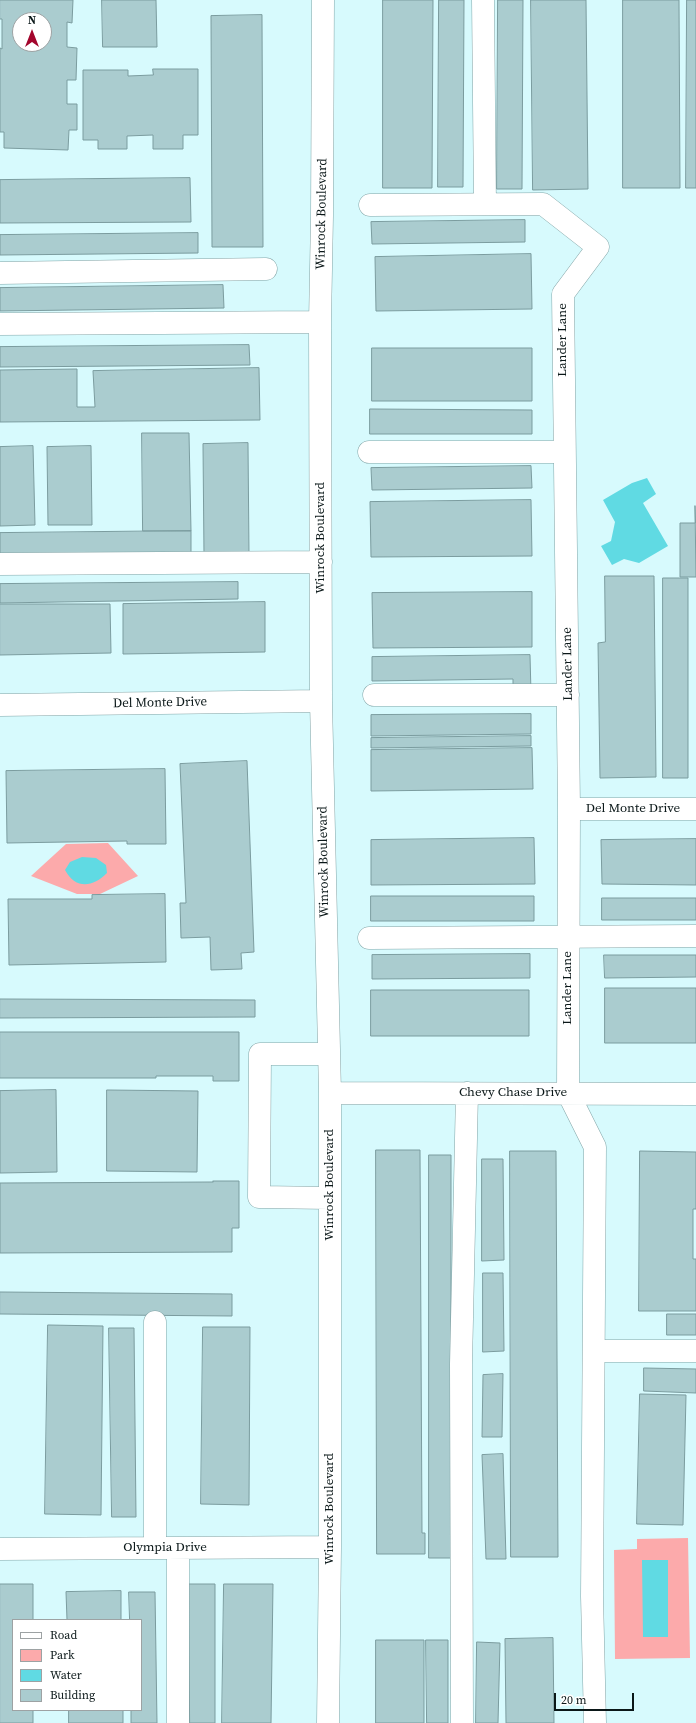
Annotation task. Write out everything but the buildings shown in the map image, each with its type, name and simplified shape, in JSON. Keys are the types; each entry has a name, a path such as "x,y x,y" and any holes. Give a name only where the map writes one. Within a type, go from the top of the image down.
{"street":[{"name":"Winrock Boulevard","path":"323,0 320,322 321,701 330,1093 330,1547 328,1723"},
{"path":"370,205 485,204 483,0"},
{"name":"Lander Lane","path":"485,204 543,204 598,247 563,294 569,809 568,1093"},
{"path":"0,273 266,269"},
{"path":"0,324 320,322"},
{"path":"369,452 564,452"},
{"path":"0,564 321,562"},
{"path":"374,695 568,695"},
{"name":"Del Monte Drive","path":"0,705 321,701"},
{"name":"Del Monte Drive","path":"569,809 696,809"},
{"path":"369,938 696,936"},
{"path":"329,1054 260,1054 260,1197 330,1198"},
{"name":"Chevy Chase Drive","path":"330,1093 696,1094"},
{"path":"462,1723 461,1364 467,1093"},
{"path":"568,1093 595,1147 592,1596 595,1723"},
{"path":"155,1322 155,1548"},
{"path":"594,1351 696,1351"},
{"name":"Olympia Drive","path":"0,1549 330,1547"},
{"path":"178,1548 178,1723"}],"green space":[{"path":"108,843 138,876 100,894 77,894 31,876 66,844"},
{"path":"688,1538 690,1658 615,1659 614,1550 637,1549 637,1539"}],"water":[{"path":"647,478 656,494 643,503 668,546 639,563 624,559 612,565 601,546 611,541 615,522 603,500 632,483"},
{"path":"82,857 96,858 106,865 107,873 102,878 90,883 85,884 74,881 65,870 70,862"},
{"path":"642,1560 668,1560 668,1637 643,1637"}]}
